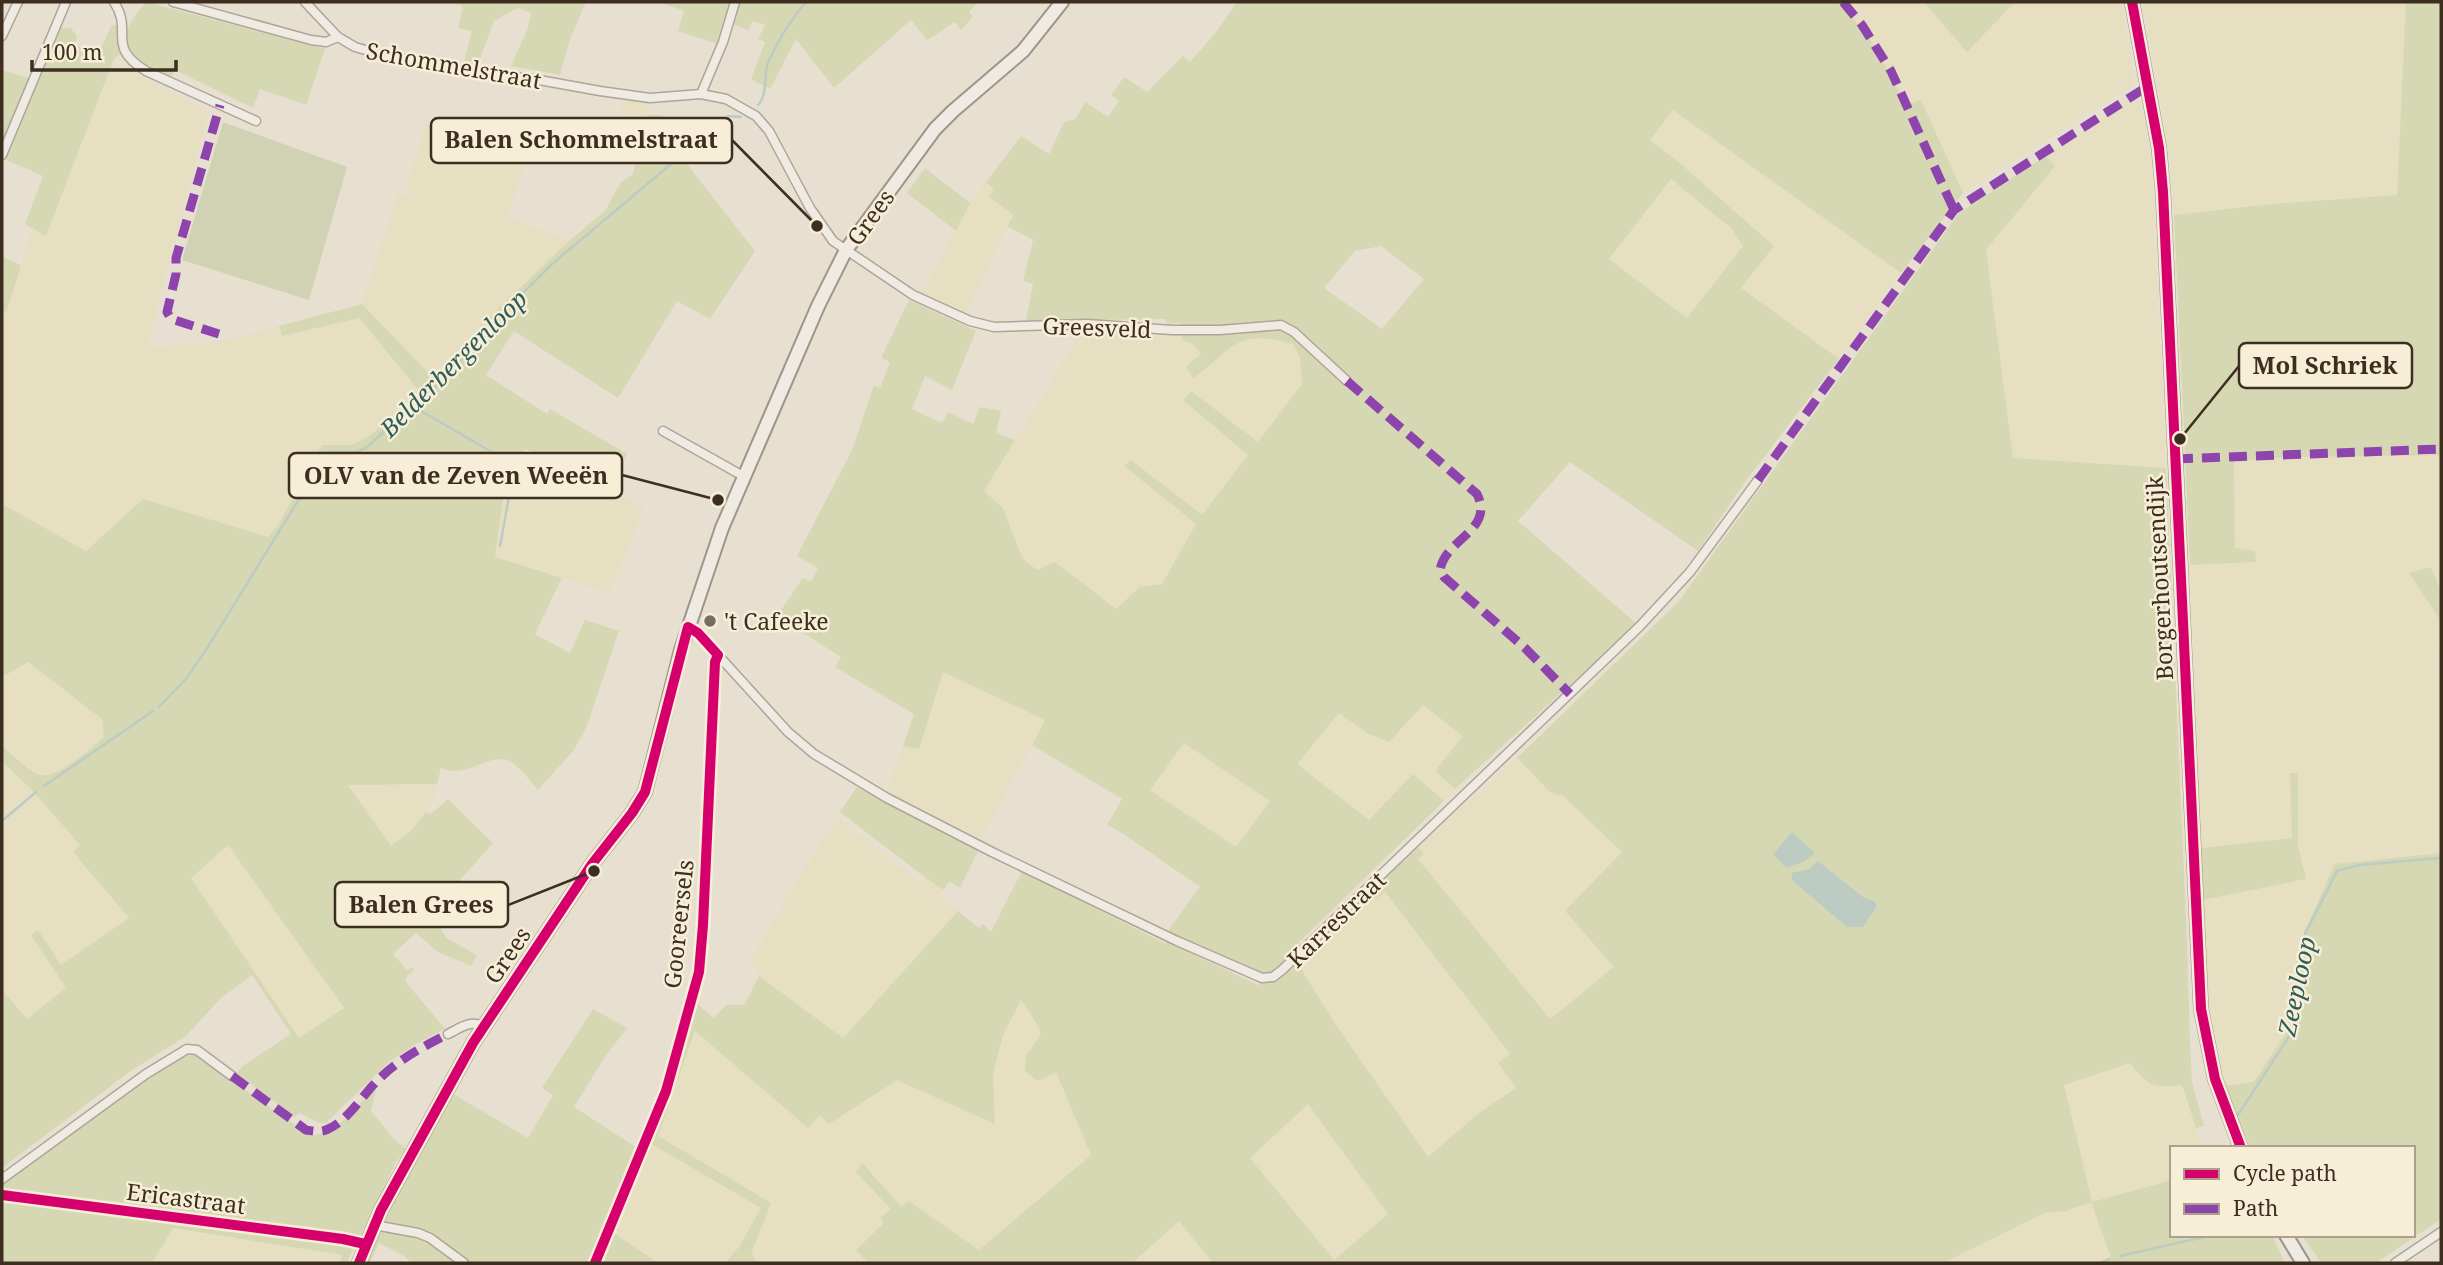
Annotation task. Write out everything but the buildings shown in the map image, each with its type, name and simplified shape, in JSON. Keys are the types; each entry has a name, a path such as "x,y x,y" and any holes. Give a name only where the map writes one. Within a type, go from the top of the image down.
{"street":[{"path":"2,36 18,2"},
{"path":"2,155 66,2"},
{"path":"114,2 122,21 122,47 131,62 256,121"},
{"name":"Schommelstraat","path":"173,2 311,40 326,42 338,37 355,47 383,55 448,68 650,98 701,94 726,99 756,116 769,131 826,234 846,250"},
{"path":"305,2 338,37"},
{"path":"701,94 723,42 735,2"},
{"name":"Grees","path":"359,1263 374,1225 451,1082 484,1027 592,864 645,792 688,627 722,528 818,306 846,250 936,129 961,103 1023,51 1062,2"},
{"name":"Borgerhoutsendijk","path":"2132,2 2159,148 2163,192 2200,996 2215,1079 2240,1146"},
{"name":"Greesveld","path":"846,250 920,299 981,325 1006,327 1087,324 1172,330 1247,329 1281,325 1294,332 1347,381"},
{"path":"663,431 743,476"},
{"name":"Karrestraat","path":"688,627 698,634 788,732 808,749 887,798 1177,941 1251,975 1273,977 1397,861 1647,618 1690,572 1758,480"},
{"name":"Gooreersels","path":"595,1263 666,1091 699,972 715,662 718,656"},
{"path":"448,1034 471,1023 484,1027"},
{"path":"2,1179 146,1074 187,1049 197,1050 232,1076"},
{"name":"Ericastraat","path":"2,1195 365,1244"},
{"path":"374,1225 418,1233 430,1238 464,1263"},
{"path":"2395,1263 2441,1232"},
{"path":"2280,1237 2294,1263"},
{"path":"2287,1237 2303,1263"}],"shaded area":[{"path":"1840,2 1924,2 1967,52 2015,2 2121,2 2135,84 1963,193 1921,100 1907,105 1871,41"},
{"path":"2144,2 2406,2 2397,195 2272,204 2174,215 2171,166"},
{"path":"113,61 209,112 147,348 229,340 279,326 282,336 359,318 422,394 369,436 352,445 322,445 277,527 268,537 143,499 86,551 2,504 2,312 7,311 32,230 46,235"},
{"path":"2136,97 2141,100 2151,156 2166,468 2013,458 1986,250 2054,166 2046,156"},
{"path":"627,99 649,102 635,165 611,159 623,102"},
{"path":"1673,110 1901,273 1839,359 1740,288 1756,229 1650,140"},
{"path":"427,122 528,155 508,217 569,241 498,309 436,382 362,304 398,194 409,198 406,185"},
{"path":"1671,179 1731,228 1743,246 1687,318 1609,259"},
{"path":"986,182 994,189 990,197 1015,215 1007,226 965,315 921,294 970,203"},
{"path":"1180,323 1201,354 1193,378 1241,341 1255,337 1293,344 1300,357 1303,384 1258,442 1191,391 1183,400 1248,455 1202,515 1131,461 1124,466 1196,524 1162,584 1140,588 1116,609 1055,562 1037,570 1022,558 1003,508 984,491 1083,329 1163,338 1167,324"},
{"path":"525,449 645,508 609,593 495,557 507,470"},
{"path":"2441,455 2441,591 2431,567 2409,574 2441,621 2441,632 2435,636 2441,646 2441,661 2434,666 2441,676 2441,853 2352,861 2303,935 2290,1027 2254,1082 2226,1086 2210,1010 2202,900 2306,879 2298,846 2298,773 2290,773 2292,838 2201,848 2190,565 2256,562 2235,548 2234,461 2288,457"},
{"path":"28,661 102,719 104,737 65,768 48,776 39,776 2,746 2,677"},
{"path":"943,672 1046,720 981,838 886,792 903,746 919,748"},
{"path":"1422,704 1463,736 1435,770 1455,789 1444,801 1413,774 1370,820 1297,764 1339,712 1367,733"},
{"path":"1184,743 1270,801 1236,848 1150,789"},
{"path":"1517,758 1551,793 1563,796 1622,852 1565,911 1614,967 1550,1019 1418,859 1423,854 1418,847"},
{"path":"2,761 33,791 80,845 73,853 129,918 61,966 38,930 32,935 66,988 26,1020 2,990"},
{"path":"347,784 437,784 426,812 410,832 391,846"},
{"path":"838,818 920,884 926,878 944,890 939,896 958,911 842,1039 759,976 751,960 799,877"},
{"path":"1792,832 1815,853 1803,862 1786,868 1773,854"},
{"path":"228,845 344,1009 299,1038 191,878"},
{"path":"1818,861 1863,897 1874,901 1877,906 1863,927 1847,927 1792,880 1792,873 1809,869"},
{"path":"1384,892 1510,1055 1516,1087 1479,1113 1428,1157 1334,1022 1297,962 1369,893 1376,900"},
{"path":"1021,999 1041,1034 1026,1056 1056,1071 1091,1155 979,1250 909,1201 902,1206 856,1172 892,1210 884,1223 856,1250 868,1263 758,1263 751,1255 770,1203 658,1136 695,1030 807,1128 820,1115 829,1124 897,1080 995,1124 993,1074 1003,1035"},
{"path":"2130,1063 2144,1081 2182,1085 2202,1146 2170,1146 2170,1181 2092,1202 2111,1257 2099,1263 1943,1263 2044,1213 2066,1211 2064,1085"},
{"path":"1308,1104 1389,1213 1334,1261 1249,1157"},
{"path":"650,1143 761,1208 739,1247 725,1263 658,1263 611,1231"},
{"path":"1179,1221 1213,1263 1132,1263"},
{"path":"173,1228 342,1255 340,1263 152,1263"}],"green space":[{"path":"147,2 325,49 306,105 260,89 253,108 175,70 172,77 141,62 128,49 126,42 132,20"},
{"path":"452,2 586,2 570,39 560,75 511,66 528,28 531,13 518,8 494,21 478,64 464,61 472,31 458,28 463,6"},
{"path":"659,2 731,2 717,44 678,31 684,11"},
{"path":"740,2 978,2 969,12 973,17 961,30 955,22 927,40 911,20 834,88 796,39 770,89 751,79 765,42 758,39 765,25 753,21 748,30 733,24"},
{"path":"1237,2 1840,2 1871,41 1907,105 1921,100 1963,193 1901,273 1673,110 1650,140 1774,246 1741,288 1839,359 1745,482 1698,551 1570,462 1518,521 1637,624 1455,789 1435,771 1463,736 1423,705 1389,742 1367,733 1339,713 1297,764 1369,820 1413,774 1444,801 1290,951 1334,1022 1428,1157 1479,1113 1516,1088 1498,1063 1510,1054 1385,892 1376,900 1369,893 1418,847 1424,854 1418,859 1550,1019 1614,967 1565,911 1622,852 1563,796 1551,793 1517,758 1679,601 1959,213 2046,156 2055,166 1986,250 2013,458 2166,468 2192,1082 2204,1126 2196,1128 2182,1085 2152,1084 2130,1063 2064,1085 2092,1202 2170,1181 2170,1237 2273,1237 2285,1263 2099,1263 2111,1257 2091,1202 2066,1211 2044,1213 1943,1263 1213,1263 1179,1221 1132,1263 868,1263 856,1250 884,1223 881,1218 891,1209 856,1172 862,1163 901,1206 909,1201 979,1250 1091,1155 1056,1072 1038,1081 1025,1071 1026,1056 1041,1034 1021,1000 1003,1035 993,1074 995,1124 897,1080 829,1124 820,1115 808,1128 695,1031 658,1136 771,1203 751,1254 758,1263 725,1263 739,1247 761,1208 650,1143 671,1089 698,1004 713,1018 727,1005 744,1005 759,976 843,1038 958,911 979,928 983,924 991,932 1022,871 1166,944 1169,929 1200,887 1107,825 1122,799 1032,745 1045,720 943,672 919,749 903,746 914,714 835,667 841,657 777,616 803,578 811,582 818,568 797,556 852,450 874,385 880,388 890,362 881,358 909,300 976,331 952,390 925,376 912,409 942,423 948,412 973,424 980,407 1001,411 996,433 1015,440 984,491 1003,508 1022,558 1037,570 1055,562 1116,609 1140,587 1162,584 1196,524 1124,466 1131,460 1202,515 1248,455 1183,400 1191,391 1258,442 1302,384 1300,357 1293,344 1259,338 1247,340 1228,350 1193,378 1186,367 1201,354 1192,343 1181,340 1183,328 1180,323 1167,324 1165,319 1026,321 1033,284 1023,281 1033,240 1007,226 1014,215 989,197 994,189 986,182 1021,136 1049,154 1064,122 1076,119 1085,102 1108,117 1119,101 1111,95 1124,77 1147,92 1183,56 1190,62 1217,31","holes":["1671,179 1731,228 1743,246 1687,318 1609,259","1381,246 1424,279 1382,329 1324,288 1355,251","1184,743 1270,801 1236,847 1150,790","1191,944 1255,973 1260,986 1189,952","1308,1104 1388,1214 1334,1260 1250,1158"]},
{"path":"1924,2 2015,2 1967,52"},
{"path":"2406,2 2441,2 2441,455 2288,457 2234,461 2235,548 2255,551 2256,562 2190,565 2174,215 2272,204 2397,195"},
{"path":"112,25 119,25 120,53 113,61 46,236 25,224 43,176 4,159 61,28 71,28 77,37 74,45 97,55"},
{"path":"2,70 32,79 2,145"},
{"path":"647,115 663,115 662,134 692,133 693,137 666,154 677,165 683,159 755,251 710,319 677,301 618,398 514,331 486,375 547,414 550,409 627,454 607,489 526,449 507,470 495,557 562,578 535,634 570,653 585,620 619,631 586,728 574,750 538,790 518,768 503,759 461,770 441,768 437,784 348,785 391,846 410,832 426,812 431,814 448,799 493,843 434,909 441,920 438,924 446,938 477,955 471,966 438,952 416,933 393,954 407,970 413,967 414,970 405,981 445,1029 389,1062 326,1123 319,1123 299,1113 295,1117 236,1073 291,1034 252,975 221,998 186,1036 129,1072 2,1168 2,990 27,1019 66,988 31,935 38,930 61,965 129,918 73,852 80,845 33,791 2,761 2,746 37,774 53,774 82,756 104,737 102,719 28,662 2,677 2,504 86,551 143,499 268,537 277,527 322,445 352,445 369,436 422,394 359,318 282,336 279,326 362,304 436,381 498,309 569,241 605,211 621,182 633,174","holes":["228,845 344,1008 299,1038 191,878"]},
{"path":"223,122 347,167 309,300 182,260"},
{"path":"925,168 970,203 956,231 907,193"},
{"path":"2,257 21,265 7,311 2,312"},
{"path":"2431,567 2441,591 2441,621 2409,573"},
{"path":"2290,773 2298,773 2298,846 2306,879 2202,900 2201,848 2292,838"},
{"path":"857,787 979,849 960,888 949,881 944,890 840,812"},
{"path":"2441,853 2441,1219 2415,1237 2415,1146 2250,1146 2234,1113 2226,1086 2254,1082 2290,1027 2303,935 2335,864"},
{"path":"593,1009 627,1028 607,1054 574,1107 639,1149 590,1263 471,1263 434,1236 415,1226 389,1224 382,1219 450,1092 528,1138 553,1095 542,1088"},
{"path":"193,1053 311,1136 340,1123 377,1084 371,1111 406,1149 396,1162 360,1238 146,1208 143,1217 351,1246 353,1249 347,1263 340,1263 342,1255 173,1228 152,1263 2,1263 2,1184 170,1061"},
{"path":"376,1231 421,1239 459,1263 412,1263 403,1255 379,1243 370,1263 362,1263"},
{"path":"611,1231 658,1263 598,1263"},
{"path":"2303,1237 2414,1237 2376,1263 2321,1263"}],"waterway":[{"name":"Belderbergenloop","path":"758,105 763,96 772,54 806,2"},
{"name":"Belderbergenloop","path":"159,707 185,680 206,650 306,488 324,453 357,452 367,447 449,374 496,320 551,265 728,116 741,117"},
{"path":"416,402 421,411 509,462 514,469 500,546"},
{"name":"Belderbergenloop","path":"44,786 153,711"},
{"name":"Belderbergenloop","path":"2,821 36,792"},
{"name":"Zeeploop","path":"2238,1115 2290,1035 2305,934 2337,871 2359,865 2441,858"},
{"name":"Zeeploop","path":"2120,1256 2204,1237"},
{"name":"Zeeploop","path":"2101,1263 2109,1259"}],"marked path":[{"path":"1843,2 1862,25 1891,71 1954,210"},
{"path":"1758,480 1954,210 2148,86"},
{"path":"219,334 171,319 167,312 176,274 176,258 220,105"},
{"path":"1347,381 1477,494 1481,506 1480,517 1475,526 1450,550 1440,570 1444,577 1525,648 1570,694"},
{"path":"2175,459 2441,449"},
{"path":"232,1076 306,1130 323,1131 343,1120 373,1085 395,1065 448,1034"}],"cycle path":[{"path":"2132,2 2159,148 2163,192 2201,1009 2215,1079 2240,1146"},
{"path":"359,1263 381,1210 473,1043 592,864 645,792 688,627 698,633 718,655 715,662 699,972 666,1091 595,1263"},
{"path":"2,1195 365,1244"}],"place":[{"name":"Balen Schommelstraat","path":"817,226"},
{"name":"Mol Schriek","path":"2180,439"},
{"name":"OLV van de Zeven Weeën","path":"718,500"},
{"name":"'t Cafeeke","path":"710,621"},
{"name":"Balen Grees","path":"594,871"}]}
